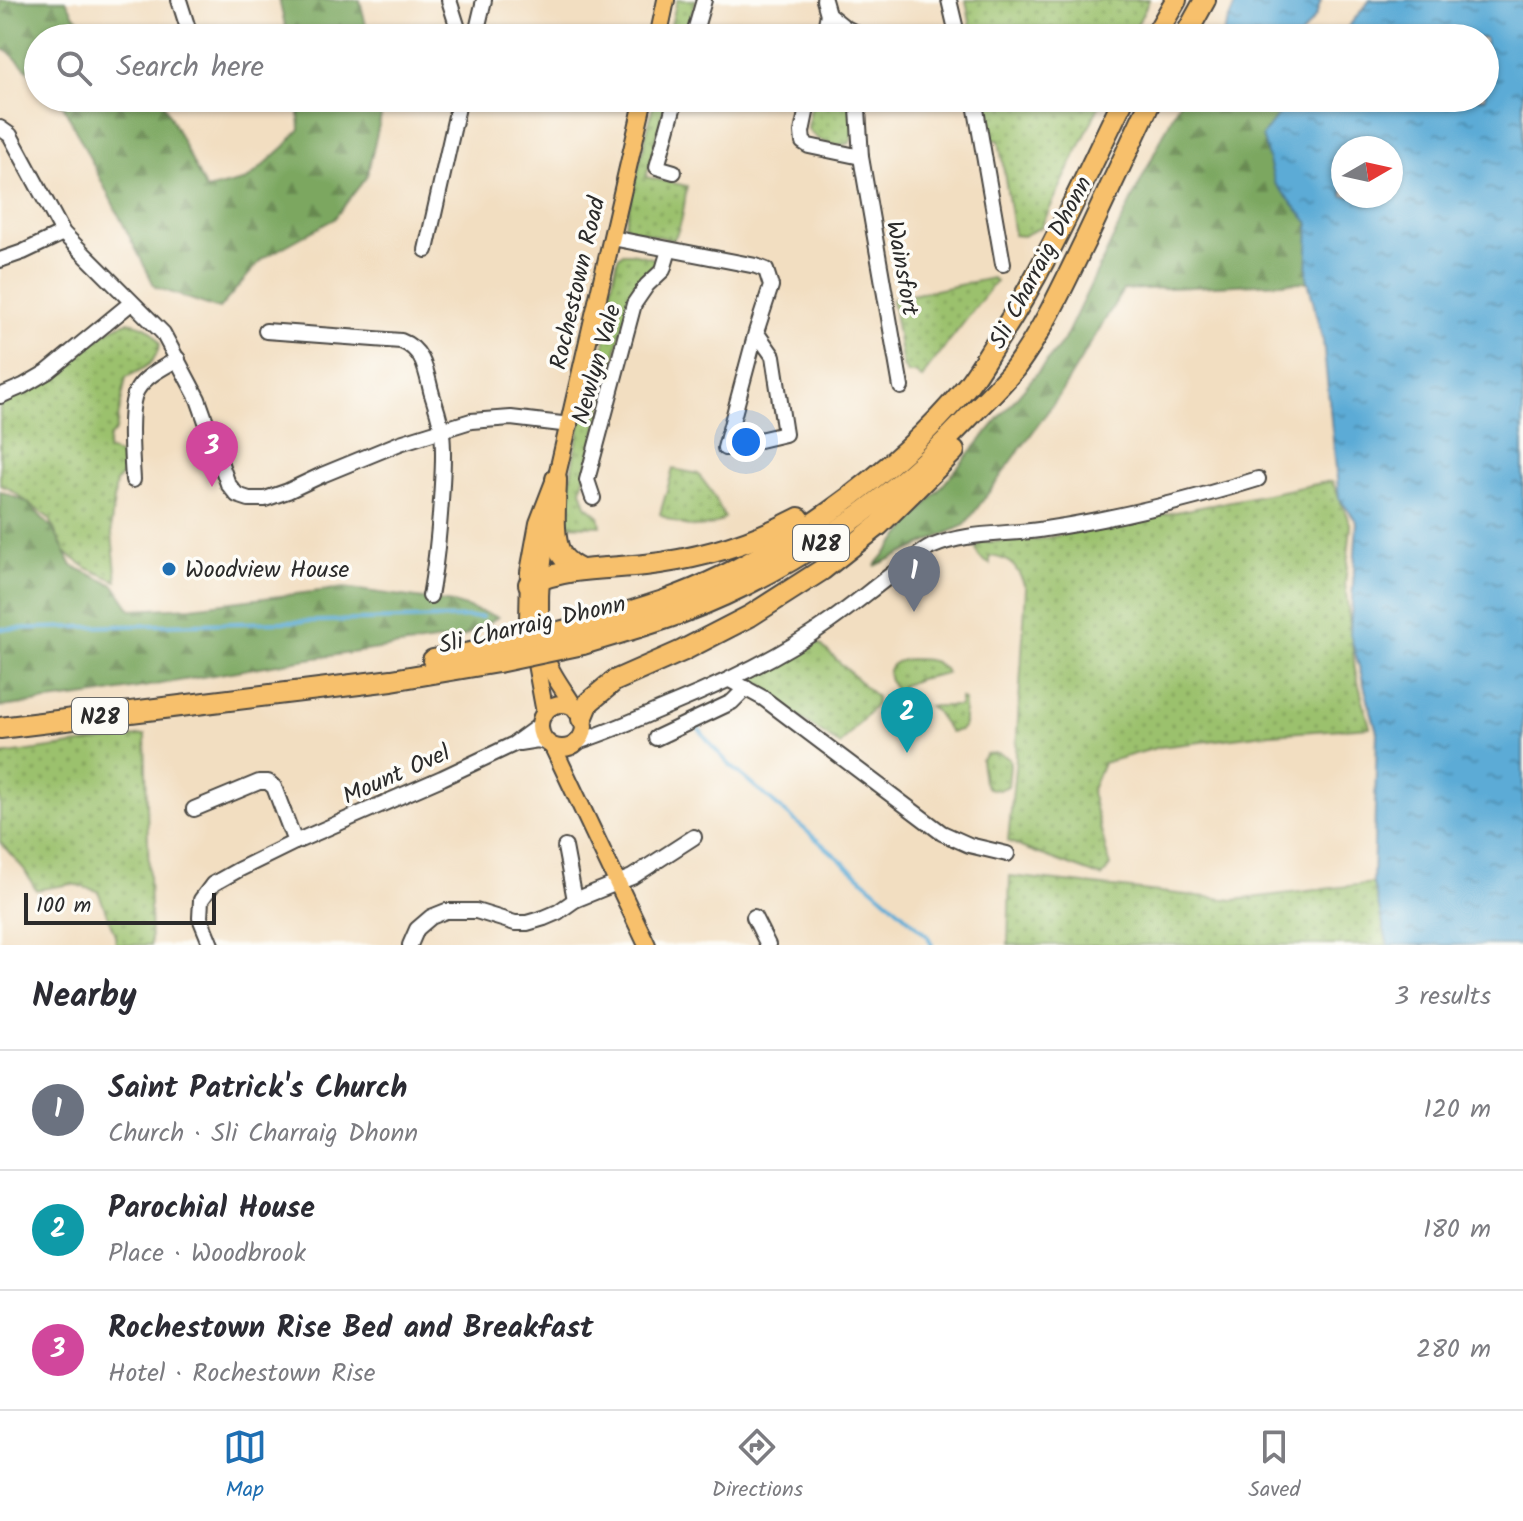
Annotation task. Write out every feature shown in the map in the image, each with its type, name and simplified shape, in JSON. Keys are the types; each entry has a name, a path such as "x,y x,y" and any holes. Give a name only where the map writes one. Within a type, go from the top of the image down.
{"highway":[{"path":"1158,24 1166,0"},
{"path":"1161,24 1176,0"},
{"path":"1192,24 1205,0"},
{"name":"Sli Charraig Dhonn","path":"581,635 735,570 795,535 873,478 913,443 969,383 1024,300 1117,112"},
{"name":"Sli Charraig Dhonn","path":"0,728 392,680 681,613 755,580 826,540 885,496 938,450 1013,370 1049,314 1145,112"},
{"path":"581,718 589,702 614,681 750,616 822,570 879,525 947,459 994,400 1013,370"},
{"path":"535,582 555,574 701,556 777,529 873,478"},
{"path":"556,479 556,537 560,553 568,563 581,570"}],"main road":[{"path":"661,24 666,0"},
{"name":"Rochestown Road","path":"581,718 549,666 535,582 529,572 538,523 556,479 570,425 641,112"},
{"name":"Rochestown Road","path":"535,582 528,620 542,719"},
{"path":"580,801 572,760 582,733 581,718 572,707 557,705 542,719 542,735 580,801 647,945"},
{"path":"550,745 565,748 576,743"}],"street":[{"path":"179,0 187,24"},
{"path":"449,0 457,24"},
{"path":"478,24 484,0"},
{"path":"697,24 704,0"},
{"path":"949,0 953,24"},
{"path":"826,7 841,24"},
{"path":"426,250 457,112"},
{"path":"672,112 657,167 674,172"},
{"path":"806,112 803,142 861,157"},
{"name":"Wainsfort","path":"858,112 861,157 901,387"},
{"path":"976,112 1003,264"},
{"path":"0,128 10,135 63,233 163,333 198,399 228,484 237,495 265,499 400,443 471,421 511,418 570,425"},
{"path":"0,260 63,233"},
{"path":"612,238 766,270 771,286 756,332 725,448 785,434 773,356 756,332"},
{"name":"Newlyn Vale","path":"593,498 587,480 634,304 647,285 663,270 669,250"},
{"path":"0,396 47,372 131,303"},
{"path":"266,331 401,341 412,345 420,355 442,430 441,505 430,596"},
{"path":"133,480 133,398 138,388 161,368 178,359"},
{"path":"576,743 730,680 786,650 930,548 960,538 1039,530 1182,501 1258,479"},
{"path":"730,680 763,698 942,833 969,845 1007,854"},
{"path":"656,738 732,702 746,688"},
{"path":"581,718 592,728 611,731"},
{"name":"Mount Ovel","path":"514,744 542,719"},
{"name":"Mount Ovel","path":"211,945 200,918 201,900 213,884 295,842 514,744 538,740 550,745"},
{"path":"194,809 259,782 268,782 274,787 295,842"},
{"path":"410,945 417,929 431,917 446,911 476,911 506,922 527,923 548,917 575,900 632,877 694,837"},
{"path":"565,847 575,900"},
{"path":"754,917 768,945"}],"green space":[{"path":"0,0 66,0 74,15 85,24 24,24 24,66 8,51 0,49"},
{"path":"279,0 360,0 366,24 285,24"},
{"path":"677,0 696,0 688,24 671,24"},
{"path":"966,0 1149,0 1138,24 970,24"},
{"path":"67,112 168,112 206,190 247,180 300,129 299,112 381,112 367,176 334,219 262,259 219,309 155,287"},
{"path":"652,112 663,112 646,177 687,186 681,221 673,240 630,229 625,224"},
{"path":"810,112 852,112 854,127 850,143 832,144 821,140 808,129"},
{"path":"984,112 1096,112 1041,227 1023,236 1014,235 999,140 988,140"},
{"path":"1174,112 1285,112 1326,281 1123,290 1059,396 965,525 875,566 1063,342"},
{"path":"623,253 656,259 657,269 624,321 581,490 586,505 599,516 601,526 558,525 559,510 568,498 587,392 601,367 605,341 603,324 618,258"},
{"path":"992,278 996,281 922,379 916,373 907,373 903,366 892,299"},
{"path":"128,322 147,328 160,344 148,365 126,377 116,430 109,438 107,451 120,456 125,473 116,481 111,525 117,581 87,568 63,551 50,519 0,485 0,403 52,377 103,335"},
{"path":"673,469 698,474 725,518 701,527 676,522 660,514"},
{"path":"1332,481 1351,526 1345,584 1355,670 1370,727 1257,735 1160,747 1103,763 1091,792 1110,866 1102,877 1008,841 1026,588 1009,562 990,556 990,564 980,557 976,547 982,542 1035,540"},
{"path":"0,491 27,502 54,530 72,566 114,585 131,610 191,607 344,588 453,603 498,617 463,637 301,660 96,695 0,707"},
{"path":"819,643 876,697 876,704 840,745 765,694 751,679"},
{"path":"911,659 936,662 947,673 901,686 901,696 891,683 889,672 895,663"},
{"path":"960,698 964,700 964,726 950,732 928,706 960,706"},
{"path":"145,735 151,945 116,945 98,891 72,884 36,890 24,869 0,842 0,755"},
{"path":"998,753 1009,758 1010,765 1008,786 999,790 988,788 984,782 981,760 986,754"},
{"path":"1010,876 1234,900 1373,883 1388,945 1008,945"}],"water":[{"path":"1237,0 1321,0 1310,24 1227,24"},
{"path":"1370,0 1523,0 1523,945 1388,945 1373,883 1377,732 1350,634 1357,522 1339,498 1323,341 1307,277 1309,223 1275,183 1262,136 1280,112 1499,112 1499,24 1350,24"}],"waterway":[{"path":"0,629 482,617"},
{"path":"695,724 731,766 901,912 928,937 932,945"}],"place":[{"name":"Rochestown Rise Bed and Breakfast","path":"212,487"},
{"name":"Woodview House","path":"169,569"},
{"name":"Saint Patrick's Church","path":"914,612"},
{"name":"Parochial House","path":"907,753"}]}
